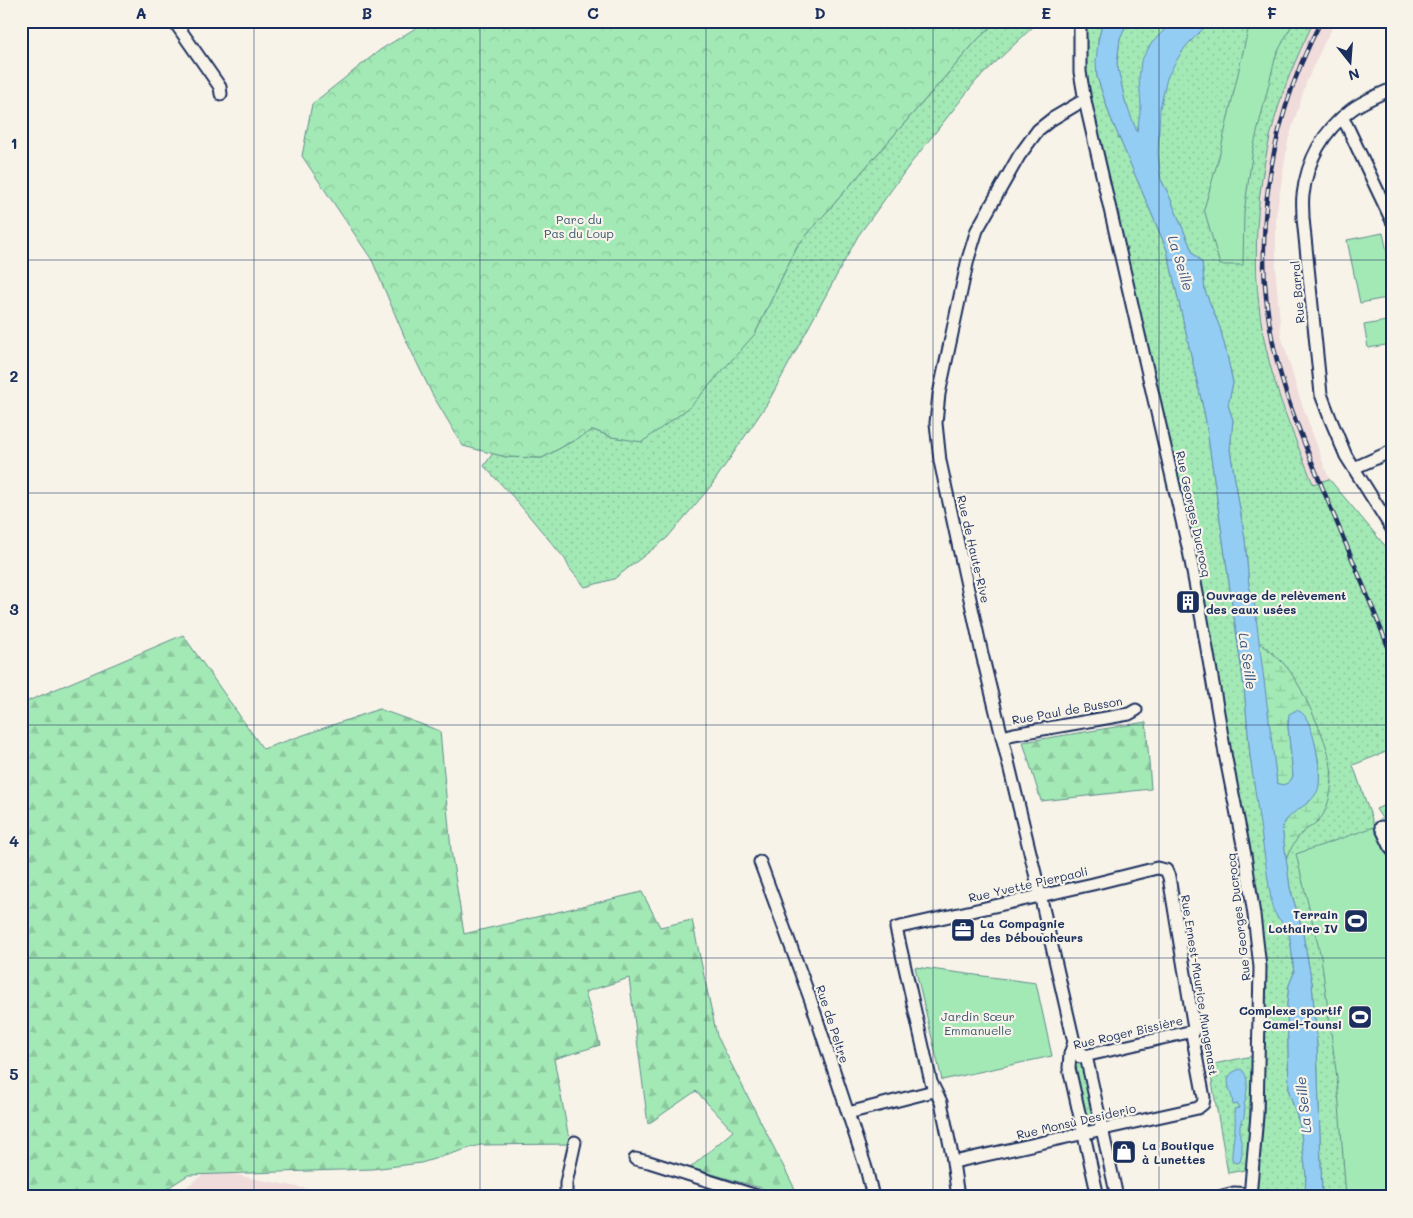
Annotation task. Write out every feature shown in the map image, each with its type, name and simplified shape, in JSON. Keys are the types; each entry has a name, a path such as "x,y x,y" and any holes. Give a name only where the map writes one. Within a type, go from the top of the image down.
{"street":[{"path":"174,21 220,87 221,94"},
{"name":"Rue Georges Ducrocq","path":"1080,21 1080,72 1085,101 1189,551 1253,904 1260,967 1260,986 1257,1115 1250,1195"},
{"name":"Rue Barral","path":"1392,89 1352,110 1327,133 1310,163 1302,196 1322,394 1346,456 1392,529"},
{"name":"Rue de Haute-Rive","path":"1085,101 1052,119 1038,130 1019,156 982,220 970,249 936,409 940,461 982,654 1074,1042 1079,1052 1086,1056 1117,1197"},
{"path":"1342,118 1392,221"},
{"path":"1354,468 1392,450"},
{"name":"Rue Paul de Busson","path":"1003,737 1129,714 1136,710"},
{"path":"1381,827 1392,850"},
{"name":"Rue de Peltre","path":"760,862 811,1001 873,1197"},
{"name":"Rue Yvette Pierpaoli","path":"934,1091 896,928 1157,868 1166,870"},
{"name":"Rue Ernest-Maurice Mungenast","path":"1166,870 1169,877 1194,1028 1192,1032 1204,1098 1203,1104"},
{"name":"Rue Roger Bissière","path":"1070,1060 1192,1032"},
{"name":"Rue de Haute-Rive","path":"1074,1042 1070,1068 1098,1197"},
{"path":"848,1114 934,1091 940,1102 954,1162 958,1197"},
{"name":"Rue Monsù Desiderio","path":"954,1162 1198,1108 1203,1104"},
{"path":"566,1197 566,1183 574,1142"},
{"path":"635,1159 760,1197"},
{"path":"1219,1197 1234,1193 1250,1195"}],"shaded area":[{"path":"1314,21 1336,21 1306,83 1288,141 1276,216 1276,277 1281,335 1299,396 1329,479 1313,485 1277,388 1266,349 1260,316 1257,250 1258,204 1266,153 1279,104 1296,58"},
{"path":"218,1170 324,1192 325,1197 172,1197 207,1172"}],"green space":[{"name":"Parc du Pas du Loup","path":"427,21 997,21 978,39 797,246 755,334 690,407 642,442 612,437 593,430 542,458 506,457 463,446 432,394 405,338 372,260 302,156 312,104 380,50"},
{"path":"997,21 1039,21 976,81 911,163 858,236 767,404 711,486 667,538 614,579 585,587 570,569 565,559 514,498 484,466 493,453 506,457 542,458 593,430 612,437 755,334 797,246 978,39"},
{"path":"1083,21 1103,21 1098,41 1097,77 1110,116 1167,250 1205,416 1244,686 1250,756 1277,917 1288,928 1291,945 1294,973 1289,985 1287,1004 1289,1092 1300,1126 1306,1175 1305,1197 1256,1197 1264,1117 1265,958 1258,898 1247,831 1225,728 1182,494 1119,226 1119,212 1114,201 1086,85"},
{"path":"1128,21 1314,21 1283,94 1264,164 1257,226 1257,289 1270,366 1313,484 1329,479 1392,554 1392,766 1386,752 1353,765 1373,822 1381,827 1348,999 1359,1197 1322,1197 1317,1046 1312,983 1302,929 1290,888 1253,600 1249,586 1245,539 1230,450 1233,420 1228,405 1233,383 1220,328 1205,291 1202,263 1193,253 1168,193 1137,134 1125,101 1117,64 1120,38"},
{"path":"1250,21 1294,21 1276,55 1253,149 1244,212 1243,265 1220,265 1204,209 1219,157"},
{"path":"1383,233 1392,274 1392,297 1360,303 1347,240"},
{"path":"1392,320 1392,344 1368,348 1364,325"},
{"path":"183,635 263,749 379,709 440,731 451,850 464,934 642,892 660,927 692,920 717,1036 799,1197 793,1197 690,1168 733,1131 696,1091 648,1124 629,978 585,992 600,1045 554,1059 570,1144 480,1145 421,1163 372,1169 188,1175 154,1197 21,1197 21,704"},
{"path":"1258,641 1286,666 1298,685 1322,735 1327,748 1332,773 1329,799 1324,813 1317,822 1299,836 1286,859 1282,827 1290,815 1310,801 1320,779 1319,764 1308,722 1288,720 1293,776 1286,784 1277,784"},
{"path":"1146,722 1151,789 1041,801 1023,742"},
{"path":"1392,802 1392,842 1387,826 1376,809"},
{"name":"Complexe sportif Camel-Tounsi","path":"1377,826 1392,860 1392,1197 1346,1197 1337,1078 1321,957 1296,854"},
{"name":"Jardin Sœur Emmanuelle","path":"915,967 1036,983 1052,1056 942,1080"},
{"path":"1252,1056 1249,1135 1245,1170 1228,1173 1209,1065"},
{"path":"1083,1061 1096,1123 1087,1125 1073,1069 1074,1062"}],"water":[{"name":"La Seille","path":"1103,21 1128,21 1120,38 1117,64 1125,101 1137,132 1141,106 1139,79 1141,61 1151,44 1173,21 1211,21 1186,46 1167,78 1160,108 1158,154 1161,180 1193,253 1202,263 1205,291 1220,328 1233,383 1228,405 1233,420 1230,450 1245,539 1249,586 1254,601 1277,783 1286,784 1293,776 1288,727 1289,714 1297,710 1303,714 1311,729 1319,764 1317,792 1310,801 1290,816 1282,827 1290,888 1302,929 1312,983 1317,1046 1322,1197 1305,1197 1306,1175 1300,1126 1289,1092 1287,1004 1289,985 1294,973 1291,945 1288,928 1277,917 1272,907 1250,756 1244,686 1205,416 1167,250 1110,116 1097,77 1098,41"},
{"path":"1241,1069 1246,1076 1247,1089 1244,1117 1240,1126 1242,1154 1240,1162 1236,1163 1232,1161 1234,1109 1239,1108 1238,1104 1233,1105 1228,1079 1230,1075"}],"railway":[{"path":"1321,21 1301,64 1286,108 1274,153 1267,199 1264,245 1266,291 1272,337 1290,406 1392,657"}],"place":[{"name":"Ouvrage de relèvement des eaux usées","path":"1188,602"},
{"name":"Terrain Lothaire IV","path":"1356,921"},
{"name":"La Compagnie des Déboucheurs","path":"963,930"},
{"name":"Complexe sportif Camel-Tounsi","path":"1360,1017"},
{"name":"La Boutique à Lunettes","path":"1124,1152"}]}
